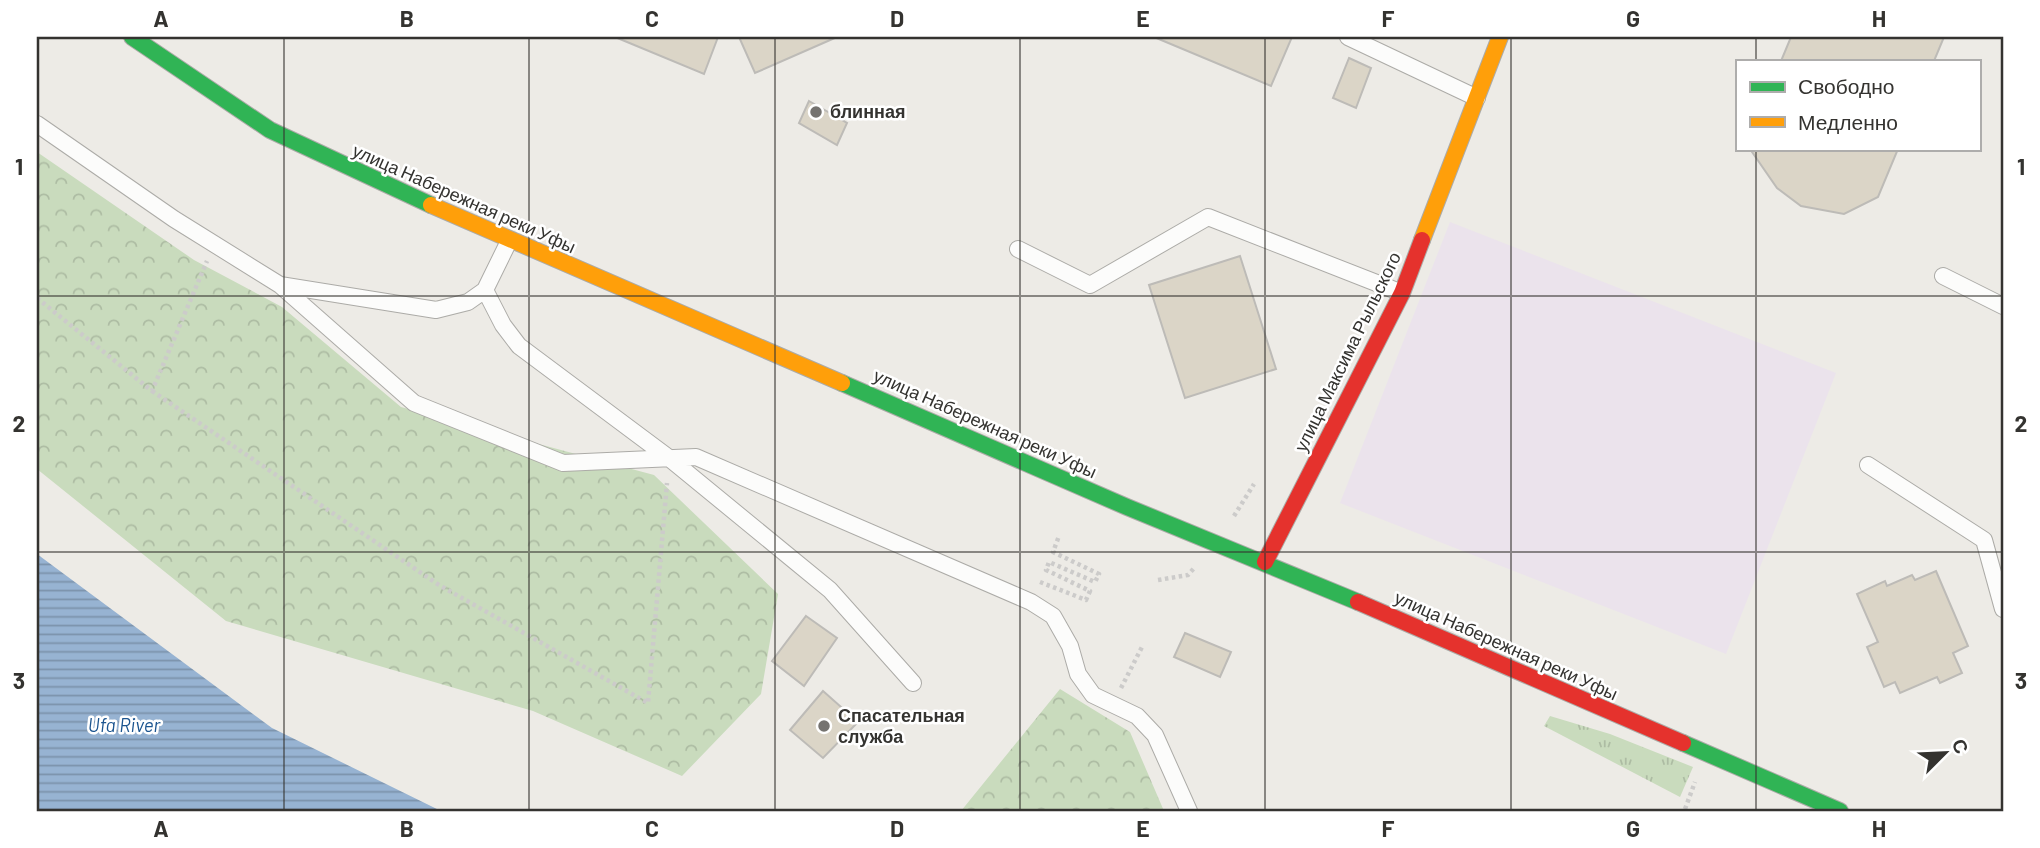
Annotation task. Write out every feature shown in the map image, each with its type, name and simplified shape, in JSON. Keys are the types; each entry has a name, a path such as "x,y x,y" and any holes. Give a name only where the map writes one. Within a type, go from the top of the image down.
{"street":[{"name":"улица Набережная реки Уфы","path":"132,37 271,130 344,167 509,241 1127,507 1265,562 1840,811"},
{"name":"улица Максима Рыльского","path":"1265,562 1402,293 1500,37"}],"lane":[{"path":"1348,37 1365,40 1477,98"},
{"path":"37,124 280,285 414,403 563,463 696,457 1031,602 1053,616 1070,646 1078,674 1093,695 1137,716 1155,735 1189,811"},
{"path":"1018,249 1090,285 1208,217 1402,293"},
{"path":"280,285 436,310 468,302 485,290 509,241"},
{"path":"1943,276 2003,306"},
{"path":"485,290 503,325 519,346 669,458 830,590 913,683"},
{"path":"1868,465 1984,540 2003,609"}],"path":[{"path":"152,391 215,244"},
{"path":"37,298 152,391 439,585 648,703 669,458"},
{"path":"1038,587 1041,580 1086,600 1090,591 1046,570 1049,562 1095,582 1098,574 1053,552 1059,536"},
{"path":"1118,696 1143,645"}],"shaded area":[{"path":"1450,222 1836,373 1726,654 1340,503"}],"green space":[{"path":"37,152 194,260 282,307 401,407 654,475 778,594 761,694 682,776 533,711 226,621 37,469"},
{"path":"1060,689 1130,732 1164,811 961,811"},
{"path":"1550,716 1610,734 1693,767 1680,797 1544,726"}],"water":[{"name":"Ufa River","path":"37,554 272,728 441,811 37,811"}],"building":[{"path":"615,37 718,37 704,74"},
{"path":"739,37 837,37 755,73"},
{"path":"1154,37 1292,37 1271,86"},
{"path":"1791,37 1944,37 1934,60 1781,60"},
{"path":"1349,58 1371,68 1356,108 1333,98"},
{"name":"блинная","path":"809,101 847,123 837,145 799,123"},
{"path":"1751,150 1898,150 1878,197 1844,214 1801,206 1777,188"},
{"path":"1240,256 1276,369 1185,398 1149,285"},
{"path":"1936,571 1968,646 1953,653 1962,673 1940,683 1937,677 1900,693 1895,682 1884,687 1867,647 1878,642 1857,594 1885,581 1887,586 1912,575 1915,580"},
{"name":"Спасательная служба","path":"806,616 837,638 804,686 772,661"},
{"path":"1185,633 1231,652 1220,677 1174,657"},
{"name":"Спасательная служба","path":"823,691 858,722 823,758 790,730"}],"traffic: fast":[{"path":"132,37 270,130 431,205"},
{"path":"842,383 1127,507 1358,602"},
{"path":"1683,743 1840,811"}],"traffic: slow":[{"path":"1422,240 1500,37"},
{"path":"431,205 842,383"}],"traffic: jam":[{"path":"1265,562 1402,293 1422,240"},
{"path":"1358,602 1683,743"}],"place":[{"name":"блинная","path":"816,112"},
{"name":"Спасательная служба","path":"824,726"}]}
